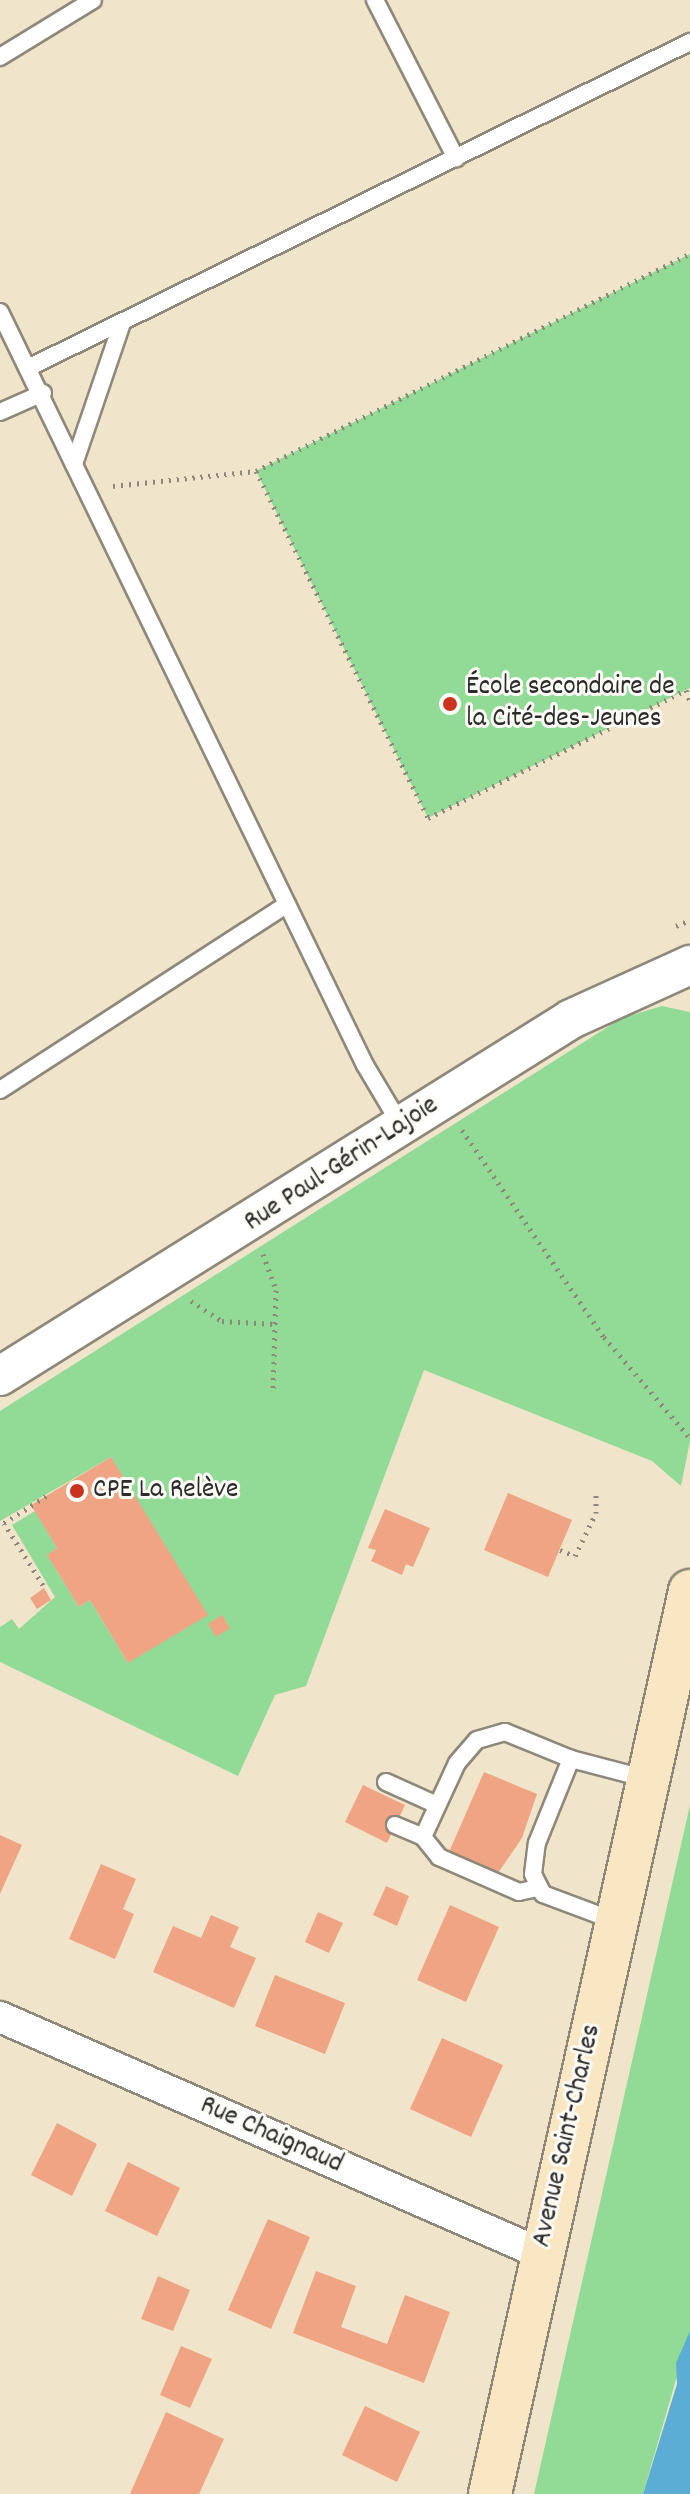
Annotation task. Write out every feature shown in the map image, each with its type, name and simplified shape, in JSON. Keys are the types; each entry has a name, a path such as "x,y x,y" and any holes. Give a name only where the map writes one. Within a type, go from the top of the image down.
{"main road":[{"name":"Avenue Saint-Charles","path":"490,2494 616,1921 653,1780 690,1591"},
{"name":"Avenue Saint-Charles","path":"653,1780 690,1682"}],"street":[{"name":"Rue Paul-Gérin-Lajoie","path":"0,1376 601,1001 690,965"},
{"name":"Rue Chaignaud","path":"0,2017 542,2254"}],"lane":[{"path":"0,57 93,0"},
{"path":"375,0 456,158"},
{"path":"30,367 121,326 690,42"},
{"path":"0,312 43,393 74,464 287,904 402,1127"},
{"path":"74,464 121,326"},
{"path":"0,412 43,393"},
{"path":"0,1090 287,904"},
{"path":"423,1837 467,1748 494,1733 520,1735 571,1759 653,1780"},
{"path":"538,1888 537,1843 571,1759"},
{"path":"386,1782 437,1805"},
{"path":"395,1825 423,1837 439,1857 519,1892 538,1888 567,1907 616,1921"}],"path":[{"path":"86,489 256,471 690,254"},
{"path":"256,471 428,818 688,689 690,701"},
{"path":"457,1122 604,1337 690,1438"},
{"path":"260,1249 273,1272 273,1391"},
{"path":"187,1295 222,1321 275,1324"},
{"path":"560,1550 575,1556 596,1513 596,1493"},
{"path":"43,1585 2,1524 48,1495"}],"green space":[{"path":"690,254 690,688 428,818 256,471"},
{"path":"662,1006 690,1012 690,1441 681,1486 652,1461 424,1370 306,1686 275,1695 238,1776 0,1662 0,1627 12,1619 19,1629 55,1597 12,1525 35,1511 57,1548 47,1555 79,1607 90,1600 128,1663 111,1457 0,1521 0,1411 622,1018"},
{"path":"690,1805 690,2331 643,2494 534,2494"}],"water":[{"path":"690,2331 690,2494 643,2494 677,2384 676,2363"}],"building":[{"path":"111,1457 208,1615 128,1663 90,1600 79,1607 47,1555 57,1548 31,1505"},
{"path":"508,1493 572,1520 548,1577 484,1550"},
{"path":"385,1509 430,1528 413,1567 406,1564 402,1575 371,1561 376,1550 368,1548"},
{"path":"44,1588 51,1600 37,1609 30,1598"},
{"path":"222,1615 230,1628 216,1637 208,1624"},
{"path":"484,1772 537,1794 522,1838 498,1873 449,1852"},
{"path":"363,1785 405,1805 387,1843 345,1822"},
{"path":"0,1835 22,1845 0,1894"},
{"path":"101,1864 136,1879 123,1909 134,1914 115,1959 69,1939"},
{"path":"386,1886 409,1896 397,1926 373,1915"},
{"path":"450,1905 499,1927 466,2002 417,1980"},
{"path":"318,1912 343,1923 329,1953 305,1942"},
{"path":"211,1915 239,1927 230,1947 256,1958 234,2008 153,1972 173,1926 201,1938"},
{"path":"275,1975 345,2003 325,2054 255,2026"},
{"path":"442,2038 503,2065 471,2137 410,2109"},
{"path":"57,2123 97,2144 72,2196 31,2175"},
{"path":"128,2162 180,2188 157,2236 105,2211"},
{"path":"268,2219 310,2237 271,2329 228,2310"},
{"path":"316,2271 356,2286 341,2327 387,2344 405,2295 450,2312 424,2383 293,2333"},
{"path":"158,2276 190,2290 173,2331 141,2319"},
{"path":"181,2346 212,2359 190,2408 160,2395"},
{"path":"365,2406 420,2432 397,2482 342,2455"},
{"path":"166,2412 224,2439 199,2494 130,2494"}],"place":[{"name":"École secondaire de la Cité-des-Jeunes","path":"450,704"},
{"name":"CPE La Relève","path":"77,1491"}]}
